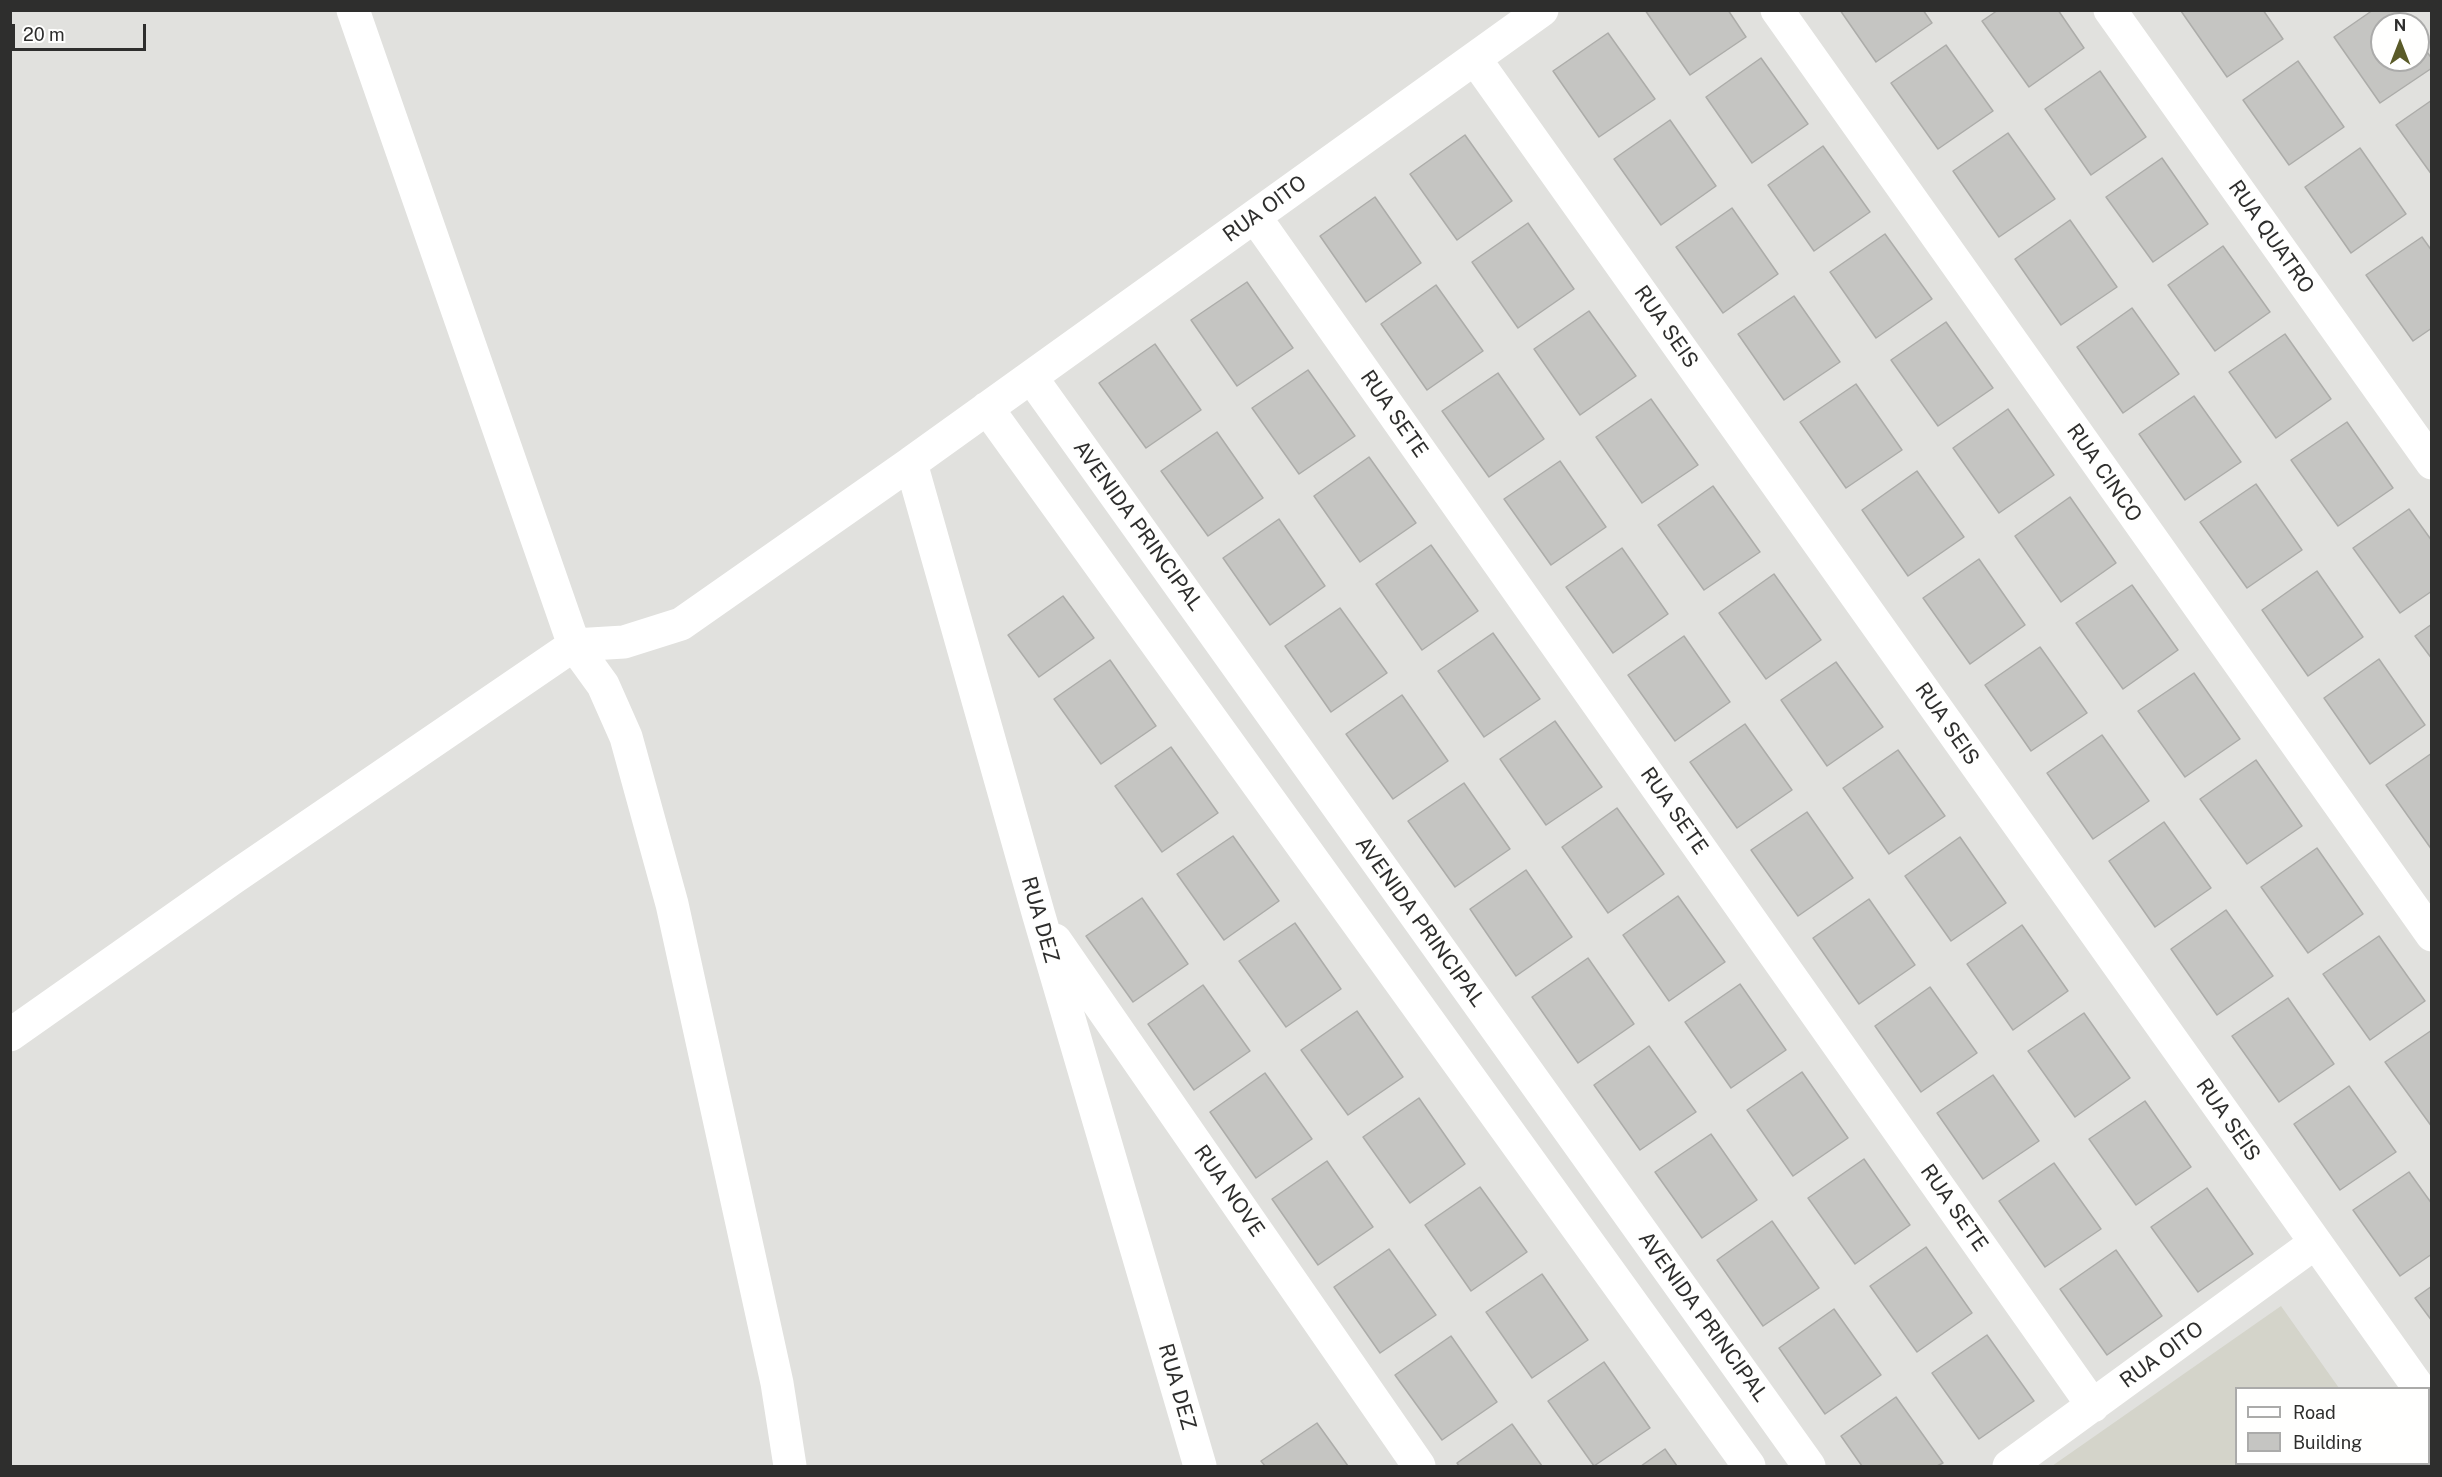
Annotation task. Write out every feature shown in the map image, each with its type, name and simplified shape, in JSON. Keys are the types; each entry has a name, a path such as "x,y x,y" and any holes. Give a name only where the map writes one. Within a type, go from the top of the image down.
{"street":[{"path":"353,10 574,645 603,685 626,737 672,904 777,1383 790,1467"},
{"name":"RUA OITO","path":"987,408 1542,10"},
{"name":"RUA CINCO","path":"1777,10 2432,935"},
{"name":"RUA QUATRO","path":"2110,10 2432,464"},
{"name":"RUA SEIS","path":"1475,59 2418,1387"},
{"name":"RUA SETE","path":"1255,217 2093,1406"},
{"name":"AVENIDA PRINCIPAL","path":"1031,377 1809,1467"},
{"path":"10,1035 233,878 574,645 624,642 681,624 987,408 1749,1467"},
{"name":"RUA DEZ","path":"911,463 1039,916 1200,1467"},
{"name":"RUA NOVE","path":"1039,916 1419,1467"},
{"name":"RUA OITO","path":"2009,1467 2315,1243"}],"shaded area":[{"path":"2281,1306 2338,1387 2235,1387 2235,1465 2395,1466 2052,1466"}],"building":[{"path":"1645,10 1728,10 1746,37 1690,75"},
{"path":"1840,10 1923,10 1932,23 1876,62"},
{"path":"1998,10 2058,10 2084,48 2029,87 1982,21"},
{"path":"2263,10 2283,39 2227,77 2181,11"},
{"path":"2398,10 2399,12 2370,12"},
{"path":"2370,12 2370,72 2426,72 2380,103 2334,37"},
{"path":"1608,33 1655,99 1599,137 1553,71"},
{"path":"1946,45 1993,111 1938,149 1891,83"},
{"path":"1761,58 1808,124 1752,163 1706,97"},
{"path":"2298,61 2344,127 2289,165 2243,100"},
{"path":"2100,71 2146,137 2091,175 2045,109"},
{"path":"2432,100 2432,175 2396,125"},
{"path":"1670,120 1716,186 1661,225 1614,159"},
{"path":"2008,133 2055,199 1999,237 1953,171"},
{"path":"1465,135 1512,201 1457,240 1410,174"},
{"path":"1823,146 1870,212 1814,251 1768,185"},
{"path":"2360,148 2406,214 2351,253 2305,187"},
{"path":"2162,158 2208,224 2153,262 2106,197"},
{"path":"1375,197 1421,263 1366,302 1320,236"},
{"path":"1732,208 1778,274 1723,313 1676,247"},
{"path":"2070,220 2117,287 2061,325 2015,259"},
{"path":"1528,223 1574,289 1518,328 1472,262"},
{"path":"1885,234 1932,299 1876,338 1830,272"},
{"path":"2422,237 2432,251 2432,328 2413,341 2366,275"},
{"path":"2223,246 2270,312 2215,351 2168,285"},
{"path":"1247,282 1293,348 1237,386 1191,320"},
{"path":"1436,285 1483,351 1427,390 1381,324"},
{"path":"1794,296 1840,362 1784,400 1738,334"},
{"path":"2132,308 2179,374 2123,413 2077,347"},
{"path":"1589,311 1636,376 1580,415 1534,349"},
{"path":"1946,322 1993,388 1938,426 1891,360"},
{"path":"2285,334 2331,399 2276,438 2229,372"},
{"path":"1155,344 1201,410 1146,448 1099,383"},
{"path":"1308,370 1355,436 1299,474 1252,408"},
{"path":"1498,373 1544,439 1489,477 1442,411"},
{"path":"1856,384 1902,450 1846,488 1800,422"},
{"path":"2194,396 2241,462 2185,500 2139,434"},
{"path":"1651,399 1698,465 1642,503 1596,437"},
{"path":"2008,409 2054,475 1999,513 1953,448"},
{"path":"2347,422 2393,488 2338,526 2291,460"},
{"path":"1217,432 1263,498 1208,536 1161,471"},
{"path":"1369,457 1416,523 1360,562 1314,496"},
{"path":"1560,461 1606,527 1551,565 1504,499"},
{"path":"1917,471 1964,537 1908,576 1862,510"},
{"path":"2256,484 2302,550 2247,588 2200,522"},
{"path":"1713,486 1760,552 1704,590 1658,525"},
{"path":"2070,497 2116,563 2061,602 2015,536"},
{"path":"2409,509 2432,541 2432,591 2400,613 2353,548"},
{"path":"1279,519 1325,586 1270,625 1223,558"},
{"path":"1431,545 1478,611 1422,650 1376,584"},
{"path":"1622,548 1668,614 1613,653 1566,587"},
{"path":"1979,559 2025,625 1970,664 1923,598"},
{"path":"2317,571 2363,637 2308,676 2262,610"},
{"path":"1774,574 1821,640 1766,679 1719,613"},
{"path":"2132,585 2178,650 2123,689 2076,623"},
{"path":"1063,596 1094,638 1039,677 1008,635"},
{"path":"1340,608 1387,673 1331,712 1285,646"},
{"path":"2432,624 2432,659 2415,636"},
{"path":"1493,633 1540,699 1484,737 1438,671"},
{"path":"1684,636 1730,702 1675,741 1628,675"},
{"path":"2040,647 2087,713 2031,751 1985,685"},
{"path":"2379,659 2425,725 2370,764 2324,698"},
{"path":"1110,660 1156,726 1101,764 1054,699"},
{"path":"1836,662 1883,727 1827,766 1781,700"},
{"path":"2194,673 2240,739 2185,777 2138,711"},
{"path":"1402,695 1448,761 1393,799 1346,734"},
{"path":"1555,721 1602,787 1546,825 1500,759"},
{"path":"1745,724 1792,790 1737,828 1690,762"},
{"path":"2102,735 2149,801 2093,839 2047,773"},
{"path":"1171,747 1218,813 1162,852 1115,786"},
{"path":"1898,750 1945,816 1889,854 1843,788"},
{"path":"2432,753 2432,850 2386,785"},
{"path":"2256,760 2302,826 2247,864 2200,799"},
{"path":"1464,783 1510,849 1455,887 1408,821"},
{"path":"1617,808 1664,874 1608,913 1562,847"},
{"path":"1807,812 1853,878 1798,916 1751,850"},
{"path":"2164,822 2211,888 2155,927 2109,861"},
{"path":"1233,836 1279,901 1224,940 1177,874"},
{"path":"1960,837 2006,903 1951,941 1905,876"},
{"path":"2317,848 2363,914 2308,953 2261,887"},
{"path":"1526,870 1572,937 1516,976 1470,909"},
{"path":"1678,896 1725,962 1669,1001 1623,935"},
{"path":"1142,898 1188,964 1133,1002 1086,936"},
{"path":"1869,899 1915,965 1859,1004 1813,938"},
{"path":"2226,910 2273,976 2217,1015 2171,949"},
{"path":"1295,923 1341,989 1286,1027 1239,961"},
{"path":"2022,925 2068,991 2013,1030 1967,964"},
{"path":"2379,936 2425,1001 2370,1040 2323,974"},
{"path":"1588,958 1634,1024 1578,1063 1532,997"},
{"path":"1740,984 1786,1050 1731,1088 1685,1022"},
{"path":"1203,985 1250,1051 1194,1090 1148,1024"},
{"path":"1930,987 1977,1053 1921,1092 1875,1026"},
{"path":"2288,998 2334,1064 2279,1102 2232,1036"},
{"path":"1357,1011 1403,1077 1348,1115 1301,1050"},
{"path":"2084,1013 2130,1078 2075,1117 2028,1051"},
{"path":"2432,1030 2432,1127 2385,1062"},
{"path":"1649,1046 1696,1112 1640,1150 1594,1085"},
{"path":"1802,1072 1848,1138 1793,1176 1747,1110"},
{"path":"1265,1073 1312,1139 1256,1178 1210,1112"},
{"path":"1993,1075 2039,1141 1983,1179 1937,1113"},
{"path":"2349,1086 2396,1152 2340,1190 2294,1124"},
{"path":"1419,1098 1465,1164 1410,1203 1363,1137"},
{"path":"2145,1101 2191,1167 2136,1205 2089,1139"},
{"path":"1711,1134 1757,1200 1702,1238 1655,1172"},
{"path":"1864,1159 1910,1225 1855,1264 1808,1198"},
{"path":"1327,1161 1373,1227 1318,1265 1272,1199"},
{"path":"2054,1163 2101,1229 2045,1267 1999,1201"},
{"path":"2409,1172 2432,1204 2432,1254 2400,1276 2353,1210"},
{"path":"1480,1187 1527,1252 1471,1291 1425,1225"},
{"path":"2207,1188 2253,1254 2198,1292 2151,1227"},
{"path":"1772,1221 1819,1288 1763,1326 1717,1260"},
{"path":"1926,1247 1972,1313 1917,1352 1870,1286"},
{"path":"1389,1249 1436,1315 1380,1353 1334,1287"},
{"path":"2116,1250 2162,1316 2107,1355 2060,1289"},
{"path":"1542,1274 1588,1340 1532,1378 1486,1312"},
{"path":"2432,1286 2432,1321 2415,1298"},
{"path":"1834,1309 1881,1375 1825,1414 1779,1348"},
{"path":"1987,1335 2034,1401 1979,1439 1932,1373"},
{"path":"1451,1336 1497,1402 1442,1440 1395,1375"},
{"path":"1604,1362 1650,1428 1594,1466 1548,1401"},
{"path":"1896,1397 1943,1463 1937,1466 1862,1466 1841,1436"},
{"path":"1317,1423 1348,1466 1265,1466 1261,1461"},
{"path":"1512,1424 1542,1466 1459,1466 1457,1463"},
{"path":"1665,1449 1677,1466 1641,1466"}]}
